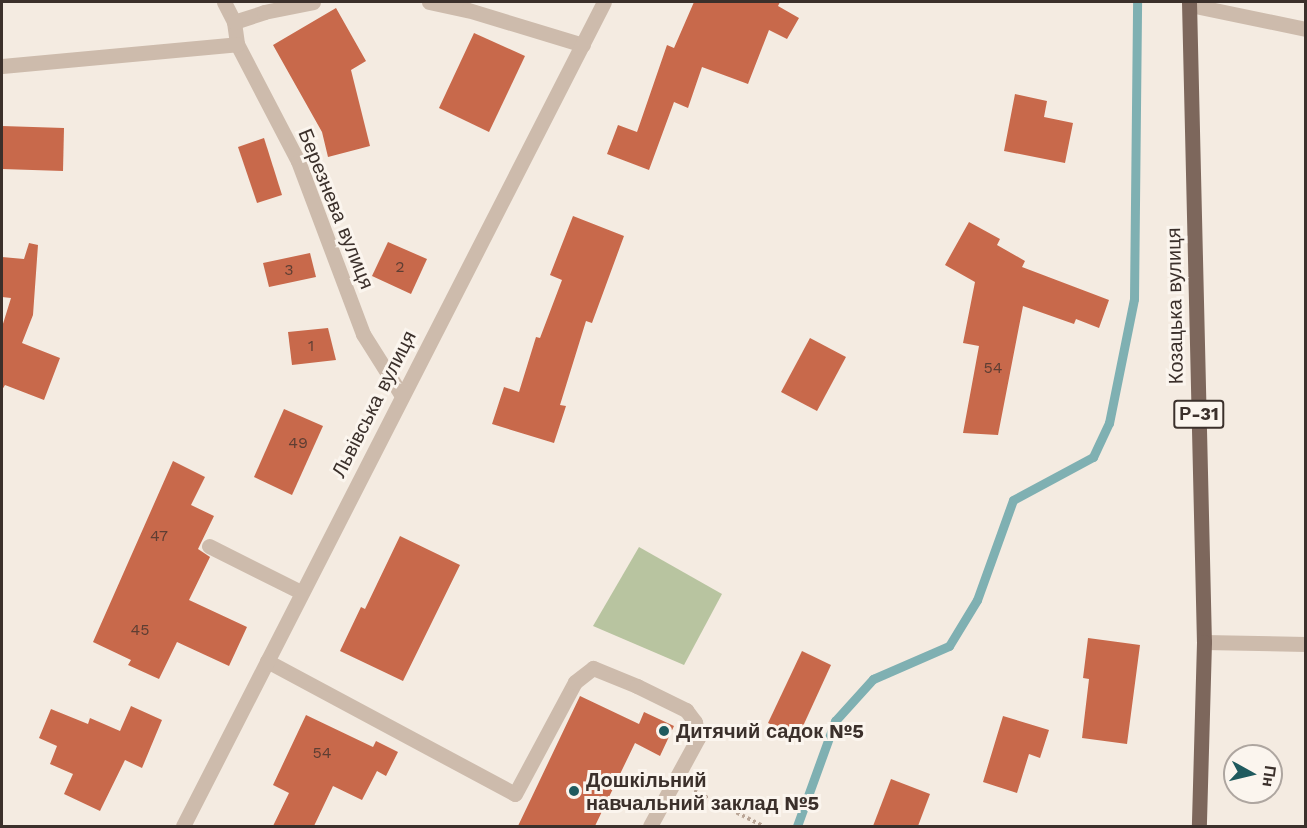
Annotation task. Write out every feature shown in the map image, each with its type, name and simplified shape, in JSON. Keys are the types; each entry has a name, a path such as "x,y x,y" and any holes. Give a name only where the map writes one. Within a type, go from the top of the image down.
{"main road":[{"name":"Козацька вулиця","path":"1189,3 1204,642 1199,826"}],"street":[{"name":"Березнева вулиця","path":"224,2 234,22 237,44 298,161 363,334 402,396"},
{"path":"234,22 264,12 313,2"},
{"path":"429,2 468,10 583,45"},
{"name":"Львівська вулиця","path":"183,826 604,2"},
{"path":"1189,3 1305,29"},
{"path":"2,66 237,44"},
{"path":"209,546 301,592"},
{"path":"1204,642 1305,644"},
{"path":"267,661 515,794 574,682 593,668 686,710 695,722 698,738 650,826"}],"path":[{"path":"673,781 763,826"}],"green space":[{"path":"639,547 722,594 684,665 593,626"}],"building":[{"path":"694,2 780,2 778,6 799,18 787,39 769,30 748,84 702,67 688,108 674,102 649,170 607,154 618,125 637,132 667,45 674,48"},
{"path":"336,8 366,61 351,70 370,146 328,157 322,132 273,45"},
{"path":"474,33 525,56 489,132 439,108"},
{"path":"1015,94 1047,101 1044,117 1073,123 1065,163 1004,151"},
{"path":"2,126 64,128 63,171 2,169"},
{"path":"264,138 282,195 257,203 238,147"},
{"path":"573,216 624,236 592,323 586,321 560,405 566,406 554,443 492,424 504,387 519,392 536,337 540,338 562,280 550,275"},
{"path":"969,222 1000,239 997,245 1025,261 1022,267 1109,300 1099,328 1076,319 1074,324 1023,306 998,435 963,433 979,346 963,343 975,282 945,265"},
{"path":"388,242 427,259 411,294 372,276"},
{"path":"29,243 38,245 33,315 22,343 60,358 44,400 5,385 2,390 2,327 11,298 2,297 2,257 24,259"},
{"path":"310,253 316,277 269,287 263,263"},
{"path":"328,328 336,360 292,365 288,332"},
{"path":"810,338 846,357 817,411 781,392"},
{"path":"284,409 323,426 292,495 254,477"},
{"path":"173,461 205,477 191,505 214,516 198,549 210,557 189,600 247,627 229,666 177,642 159,679 128,665 131,660 93,642"},
{"path":"400,536 460,565 403,681 340,651 361,607 365,609"},
{"path":"1088,638 1140,645 1127,744 1082,738 1089,679 1083,678"},
{"path":"802,651 831,665 798,737 768,723"},
{"name":"Дошкільний навчальний заклад №5","path":"580,696 639,724 644,712 674,726 660,756 635,743 595,826 518,826"},
{"path":"131,706 162,720 142,768 125,760 100,811 64,794 73,774 50,764 57,746 39,738 51,709 88,724 90,718 120,731"},
{"path":"306,715 373,747 376,741 398,752 386,776 377,771 362,800 333,786 314,826 273,826 289,793 273,785"},
{"path":"1003,716 1049,730 1040,758 1029,754 1017,793 983,782"},
{"path":"891,779 930,794 918,826 873,826"}],"waterway":[{"path":"797,826 835,721 873,679 949,646 977,600 1013,500 1093,457 1109,423 1134,299 1137,2"}],"place":[{"name":"Дитячий садок №5","path":"664,731"},
{"name":"Дошкільний навчальний заклад №5","path":"574,791"}]}
